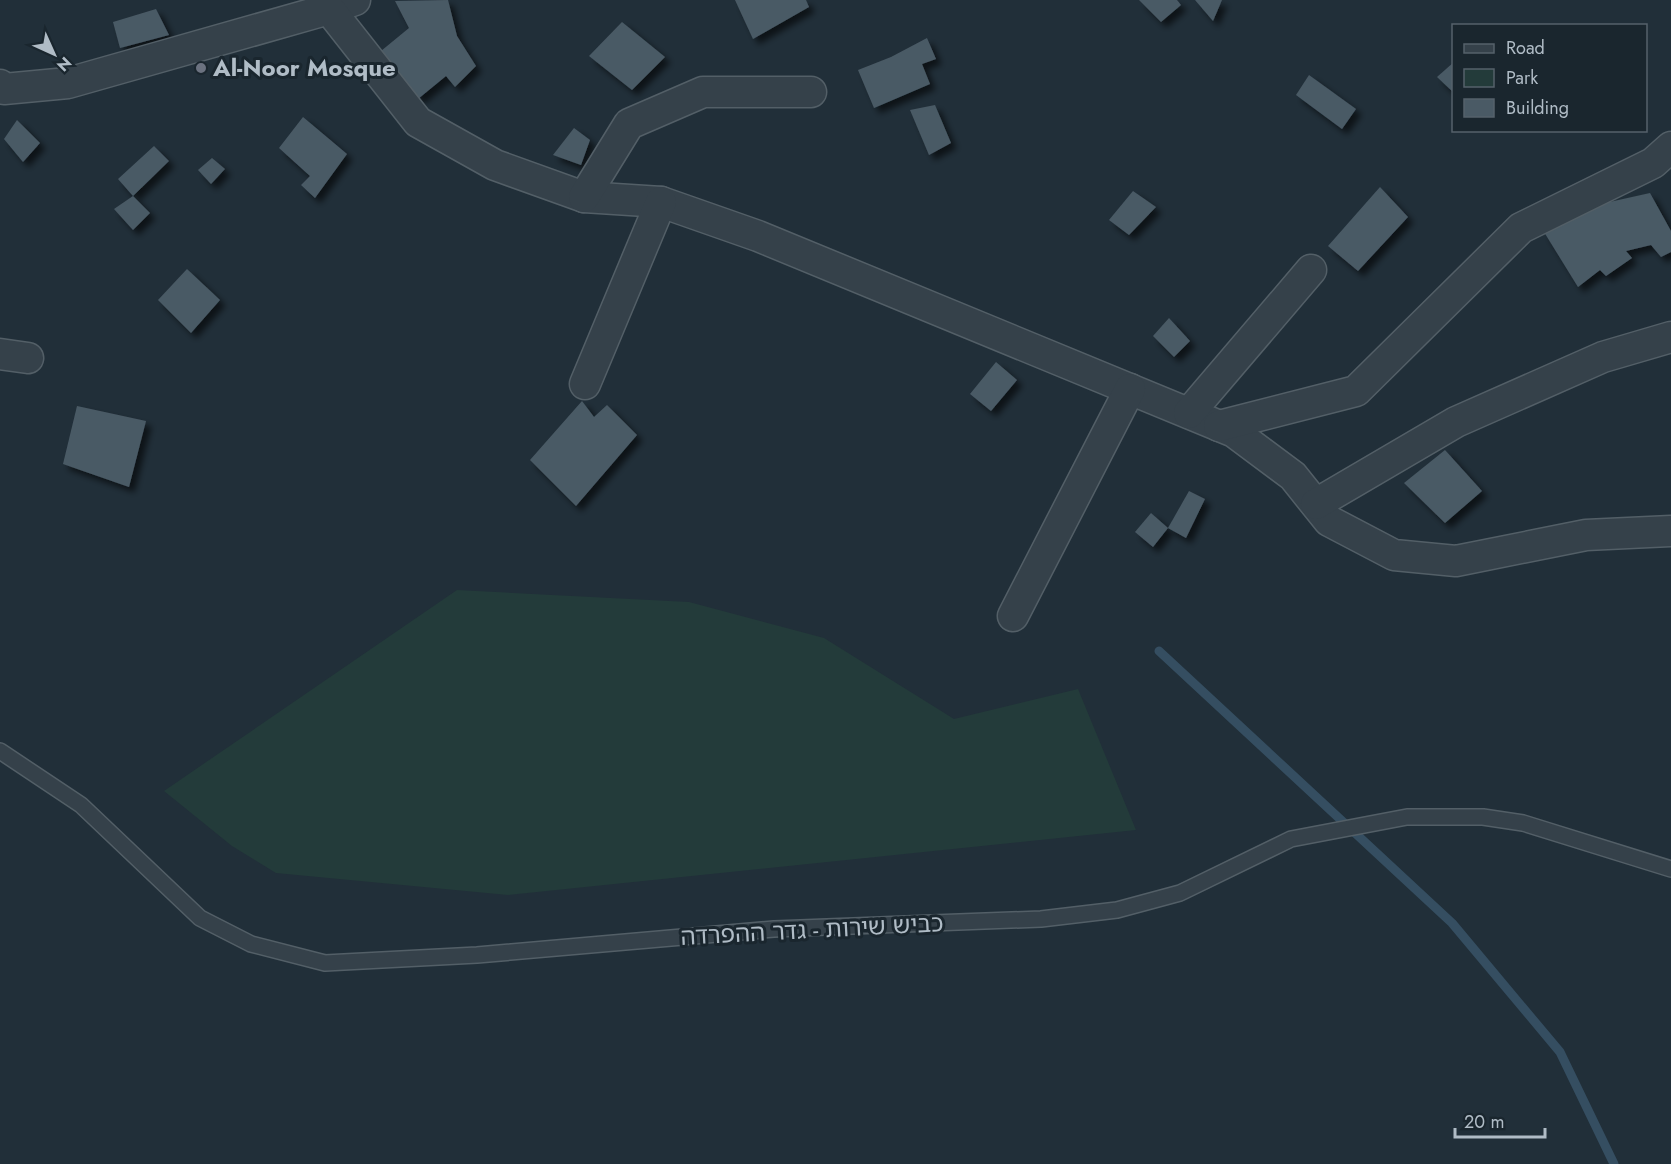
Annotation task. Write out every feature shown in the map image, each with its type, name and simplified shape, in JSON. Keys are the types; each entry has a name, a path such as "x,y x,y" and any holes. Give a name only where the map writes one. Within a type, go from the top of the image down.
{"street":[{"path":"0,85 4,89 68,83 342,4 418,122 495,165 584,196 661,202 758,236 1234,432 1293,476 1329,521 1394,555 1456,561 1586,536 1671,531"},
{"path":"584,196 629,124 703,92 811,92"},
{"path":"1219,426 1356,391 1521,228 1653,162 1671,147"},
{"path":"585,384 661,202"},
{"path":"1189,413 1311,270"},
{"path":"1316,504 1456,422 1603,357 1671,337"},
{"path":"1012,616 1130,389"}],"lane":[{"name":"כביש שירות - גדר ההפרדה","path":"0,751 81,805 200,918 252,944 325,963 477,955 774,929 1041,919 1117,910 1180,893 1291,839 1407,817 1483,818 1523,823 1671,869"}],"green space":[{"path":"457,590 689,602 824,638 954,719 1078,689 1136,830 508,895 276,873 232,846 164,791"}],"building":[{"path":"448,0 457,36 476,66 455,87 446,76 418,99 381,51 409,28 395,1"},
{"path":"735,0 806,0 809,7 753,39"},
{"path":"1139,0 1177,0 1181,5 1161,22"},
{"path":"1195,0 1222,0 1213,21"},
{"path":"156,9 169,35 120,48 113,22"},
{"path":"622,22 665,57 632,90 589,56"},
{"path":"927,38 936,59 922,64 930,84 874,108 858,70 891,57"},
{"path":"1452,64 1452,91 1437,77"},
{"path":"1309,75 1356,109 1342,129 1296,95"},
{"path":"935,105 951,143 929,155 910,110"},
{"path":"303,117 347,154 315,198 301,185 310,176 279,148"},
{"path":"17,120 40,143 23,162 4,139"},
{"path":"574,128 590,140 581,165 553,155"},
{"path":"154,146 169,161 133,196 118,179"},
{"path":"212,158 225,169 211,184 198,170"},
{"path":"1380,187 1408,217 1358,271 1328,246"},
{"path":"1133,191 1156,207 1129,235 1109,220"},
{"path":"1650,193 1671,231 1671,252 1661,257 1651,245 1626,251 1632,258 1606,276 1600,270 1578,287 1544,232 1605,203"},
{"path":"133,196 150,213 133,230 114,209"},
{"path":"187,269 220,300 191,333 158,300"},
{"path":"1169,318 1190,341 1174,357 1153,336"},
{"path":"996,362 1017,380 991,411 970,394"},
{"path":"582,401 594,417 607,405 637,435 576,506 530,460"},
{"path":"77,406 146,421 129,487 63,464"},
{"path":"1445,450 1482,491 1445,523 1404,483"},
{"path":"1189,491 1205,499 1186,538 1168,528"},
{"path":"1151,513 1168,528 1153,547 1135,532"}],"waterway":[{"path":"1159,651 1452,923 1560,1052 1614,1164"}],"place":[{"name":"Al-Noor Mosque","path":"201,68"}]}
